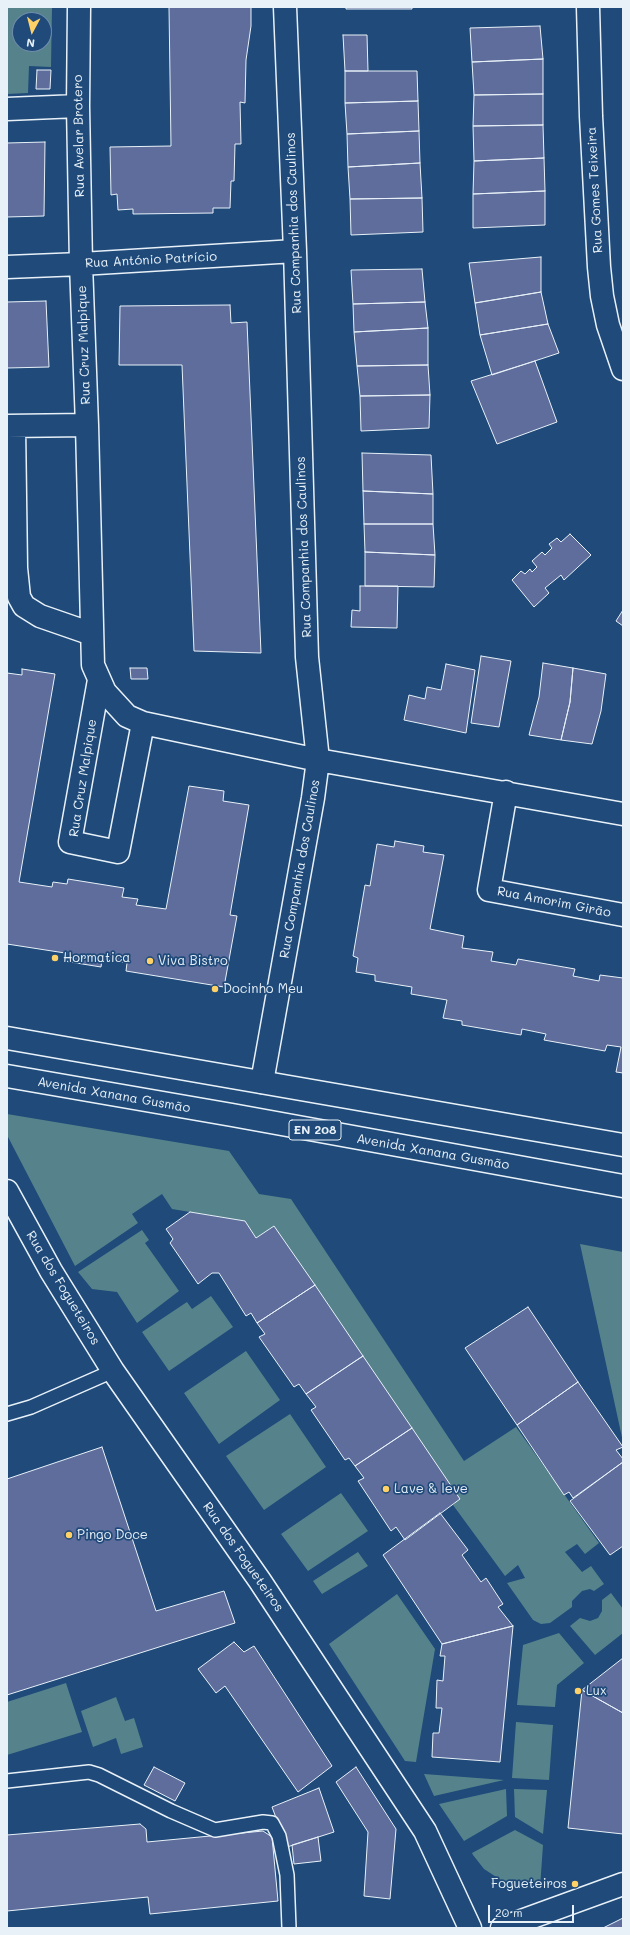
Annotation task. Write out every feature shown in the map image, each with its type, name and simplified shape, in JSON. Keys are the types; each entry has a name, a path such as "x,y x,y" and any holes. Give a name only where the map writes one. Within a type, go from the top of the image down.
{"street":[{"name":"Rua Avelar Brotero","path":"79,7 78,106 81,264"},
{"name":"Rua Companhia dos Caulinos","path":"262,1082 312,805 318,760 308,657 295,251 285,7"},
{"name":"Rua Gomes Teixeira","path":"588,7 590,116 599,267 602,296 608,325 623,369"},
{"path":"7,109 78,106"},
{"name":"Rua António Patrício","path":"7,267 295,251"},
{"name":"Rua Cruz Malpique","path":"81,264 93,665 99,680 105,692 127,716 143,723 318,760"},
{"path":"87,425 10,426 16,568 19,597 24,606 40,616 92,634"},
{"name":"Rua Cruz Malpique","path":"99,680 70,842 118,852 143,723"},
{"path":"318,760 506,792 623,814"},
{"name":"Rua Amorim Girão","path":"506,792 489,890 623,915"},
{"path":"7,1038 623,1145"},
{"name":"Avenida Xanana Gusmão","path":"7,1076 623,1186"},
{"name":"Rua dos Fogueteiros","path":"7,1191 51,1271 113,1371 260,1580 421,1825 470,1928"},
{"path":"502,1928 623,1884"}],"lane":[{"path":"7,1414 31,1407 113,1371"},
{"path":"7,1781 89,1772 99,1775 171,1811 215,1830 263,1822 272,1823 279,1836 287,1874 289,1928"}],"green space":[{"path":"7,7 52,7 52,12 12,12 12,52 51,52 51,67 29,66 28,93 7,94"},
{"path":"7,1114 229,1151 259,1194 291,1199 464,1461 516,1427 599,1543 585,1554 577,1544 565,1552 582,1572 591,1566 604,1584 594,1591 590,1589 582,1591 572,1601 572,1607 550,1623 541,1624 533,1620 507,1583 525,1578 518,1565 505,1576 453,1505 459,1499 274,1226 256,1238 245,1221 172,1209 162,1194 132,1214 138,1223 75,1266 7,1135"},
{"path":"142,1230 149,1240 145,1243 179,1291 137,1323 117,1292 92,1289 78,1272"},
{"path":"580,1244 623,1252 623,1442"},
{"path":"211,1296 233,1327 169,1371 142,1332 187,1302 192,1309"},
{"path":"246,1351 280,1400 219,1444 184,1393"},
{"path":"290,1414 326,1467 264,1510 226,1456"},
{"path":"341,1493 368,1531 308,1571 281,1534"},
{"path":"358,1552 368,1566 322,1594 313,1581"},
{"path":"611,1593 623,1609 623,1633 595,1655 570,1626 580,1618 590,1621 598,1618 602,1611 602,1600"},
{"path":"397,1594 435,1649 416,1762 405,1761 329,1644"},
{"path":"559,1633 584,1663 557,1685 555,1707 517,1705 523,1645"},
{"path":"66,1683 82,1732 7,1755 7,1702"},
{"path":"116,1697 125,1721 134,1718 143,1747 121,1754 116,1738 93,1747 81,1711"},
{"path":"516,1722 553,1725 549,1780 512,1778"},
{"path":"424,1774 504,1780 434,1796"},
{"path":"506,1789 507,1816 464,1841 439,1804"},
{"path":"514,1789 547,1790 543,1834 515,1817"},
{"path":"515,1830 543,1845 540,1888 523,1888 504,1882 484,1869 472,1853"}],"building":[{"path":"169,7 251,7 251,26 246,60 245,103 240,102 241,144 235,144 234,181 231,181 230,208 213,208 213,213 133,214 133,209 118,210 117,194 111,195 110,147 171,146"},
{"path":"346,7 412,7 412,9 346,9"},
{"path":"540,26 543,59 472,62 470,28"},
{"path":"343,35 367,35 368,71 345,71"},
{"path":"543,59 543,94 474,95 472,62"},
{"path":"37,70 51,70 50,89 36,89"},
{"path":"345,71 417,71 418,101 345,103"},
{"path":"543,94 543,125 473,126 474,95"},
{"path":"418,101 419,131 347,134 345,103"},
{"path":"543,125 544,158 474,161 473,126"},
{"path":"419,131 420,163 348,167 347,134"},
{"path":"45,142 44,216 7,217 7,143"},
{"path":"544,158 545,191 473,194 474,161"},
{"path":"420,163 422,198 350,199 348,167"},
{"path":"545,191 545,225 473,228 473,194"},
{"path":"422,198 423,232 351,235 350,199"},
{"path":"541,257 541,292 475,303 469,263"},
{"path":"422,269 425,302 353,304 351,270"},
{"path":"541,292 548,324 480,335 475,303"},
{"path":"46,301 49,367 7,368 7,302"},
{"path":"425,302 428,328 354,332 353,304"},
{"path":"230,305 231,323 247,322 261,653 194,651 182,365 119,365 120,306"},
{"path":"548,324 559,353 492,375 480,335"},
{"path":"428,328 428,365 357,366 354,332"},
{"path":"535,361 557,422 497,444 471,381"},
{"path":"428,365 430,395 360,396 357,366"},
{"path":"430,395 429,428 361,431 360,396"},
{"path":"362,453 431,455 433,494 363,491"},
{"path":"363,491 433,494 433,524 364,524"},
{"path":"364,524 433,524 435,555 365,552"},
{"path":"570,534 591,555 564,580 561,575 545,588 549,593 534,607 512,580 521,571 525,574 530,569 532,572 537,567 532,561 542,552 545,555 552,548 549,544 557,538 561,542"},
{"path":"365,552 435,555 434,587 365,586"},
{"path":"360,586 398,586 397,628 351,627 352,610 360,611"},
{"path":"623,610 623,626 616,621"},
{"path":"481,656 511,661 499,727 471,723"},
{"path":"543,663 573,668 570,702 561,740 529,735 539,697"},
{"path":"446,664 475,670 466,733 404,720 409,695 425,699 427,687 441,690"},
{"path":"130,668 147,668 148,679 131,679"},
{"path":"573,668 606,674 601,711 592,744 561,740 570,702"},
{"path":"22,669 55,674 19,882 52,887 53,882 67,884 68,879 124,888 122,897 138,899 136,905 166,909 189,786 224,791 223,801 249,805 230,915 237,916 224,987 126,971 127,963 102,959 101,967 64,961 65,953 7,944 7,673 22,675"},
{"path":"395,841 424,846 423,852 444,855 430,929 464,936 462,948 493,952 491,961 516,965 518,959 575,969 573,976 599,981 600,975 623,978 623,1073 616,1072 621,1047 607,1045 605,1051 544,1040 546,1034 522,1029 521,1035 462,1025 462,1021 443,1018 447,1000 411,994 412,987 375,981 375,975 356,972 358,958 353,956 365,885 370,886 377,844 394,847"},
{"path":"190,1212 245,1221 256,1238 274,1226 315,1285 257,1323 251,1313 246,1316 219,1273 212,1273 198,1284 170,1243 173,1239 166,1229"},
{"path":"315,1285 363,1356 306,1394 299,1384 294,1387 259,1337 265,1334 257,1323"},
{"path":"528,1307 578,1382 517,1425 465,1348"},
{"path":"363,1356 412,1428 355,1466 349,1458 345,1460 311,1410 316,1407 306,1394"},
{"path":"578,1382 623,1447 616,1450 623,1459 623,1462 573,1498 569,1492 564,1495 517,1425"},
{"path":"412,1428 460,1499 405,1540 396,1527 391,1531 358,1481 364,1478 355,1466"},
{"name":"Pingo Doce","path":"102,1447 156,1611 224,1591 235,1623 7,1695 7,1479"},
{"path":"623,1462 623,1546 610,1555 570,1501"},
{"path":"440,1513 468,1550 462,1555 481,1582 486,1578 503,1604 498,1607 513,1626 442,1644 383,1555"},
{"path":"513,1626 500,1762 432,1757 433,1733 439,1733 442,1708 436,1708 437,1680 443,1681 445,1656 440,1656 442,1644"},
{"path":"234,1642 244,1652 254,1646 332,1766 298,1792 225,1686 216,1693 198,1669"},
{"path":"623,1658 623,1713 582,1690"},
{"path":"582,1690 623,1713 623,1834 568,1828"},
{"path":"154,1767 185,1783 175,1801 144,1785"},
{"path":"356,1767 396,1829 390,1899 364,1896 368,1832 336,1782"},
{"path":"319,1788 334,1832 287,1847 272,1807"},
{"path":"140,1824 146,1829 147,1842 263,1831 272,1837 278,1901 150,1914 148,1897 7,1911 7,1835"},
{"path":"318,1837 321,1861 294,1864 292,1845"},
{"path":"623,1918 623,1928 603,1928"}],"place":[{"name":"Hormatica","path":"55,958"},
{"name":"Viva Bistro","path":"150,961"},
{"name":"Docinho Meu","path":"215,989"},
{"name":"Lave & leve","path":"386,1489"},
{"name":"Pingo Doce","path":"69,1535"},
{"name":"Lux","path":"578,1691"},
{"name":"Fogueteiros","path":"575,1884"}]}
